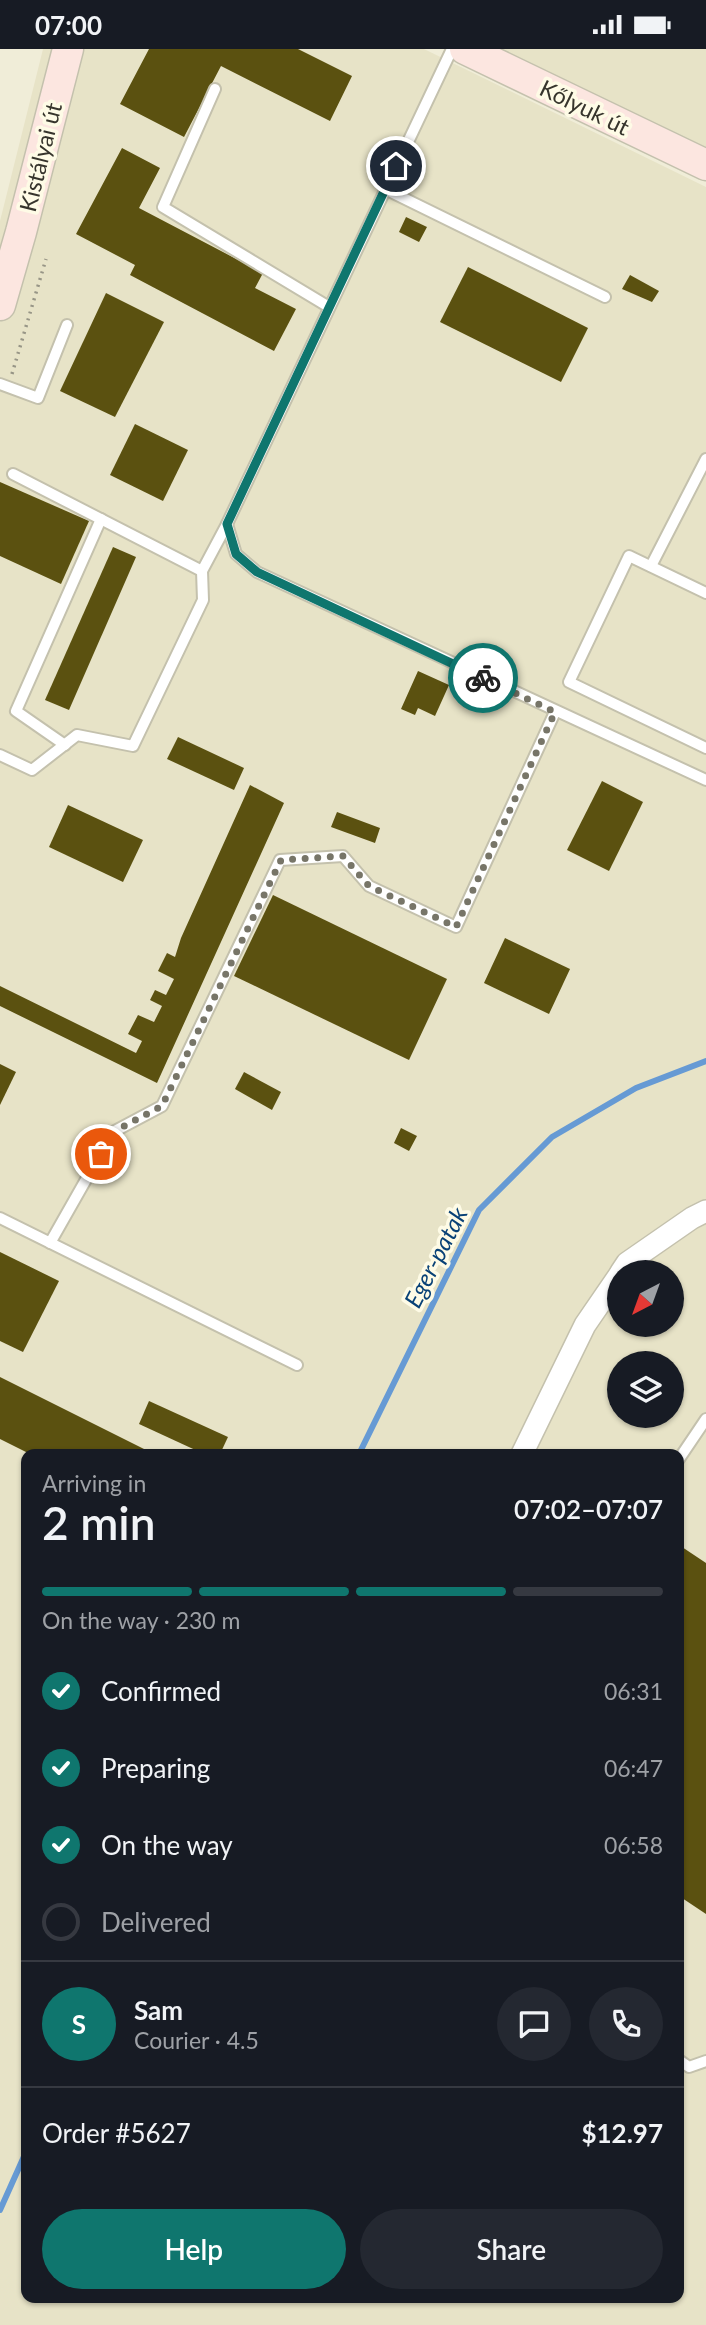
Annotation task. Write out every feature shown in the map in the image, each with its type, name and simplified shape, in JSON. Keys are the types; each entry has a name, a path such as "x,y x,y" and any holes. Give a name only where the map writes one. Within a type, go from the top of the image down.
{"main road":[{"name":"Kistályai út","path":"0,305 68,49"},
{"name":"Kőlyuk út","path":"464,49 706,165"}],"street":[{"path":"631,1260 706,1211"},
{"path":"524,1449 585,1325 607,1292"}],"lane":[{"path":"0,755 32,770 77,735 133,746 203,600 202,571 227,524 452,49"},
{"path":"215,89 163,207 328,307"},
{"path":"385,189 605,297"},
{"path":"4,385 38,398 67,325"},
{"path":"651,566 706,459"},
{"path":"12,474 202,571"},
{"path":"65,745 16,711 100,519"},
{"path":"227,524 236,554 257,572 706,780"},
{"path":"706,593 629,556 569,682 706,748"},
{"path":"50,1243 113,1132 162,1106 281,860 343,856 369,886 456,927 555,712"},
{"path":"0,1218 297,1365"},
{"path":"684,1452 706,1419"},
{"path":"684,2064 689,2067 706,2061"}],"path":[{"path":"4,385 46,259"}],"shaded area":[{"path":"43,49 424,49 706,187 706,2325 0,2325 0,221"},
{"path":"493,49 706,49 706,152"}],"building":[{"path":"149,49 298,49 352,76 330,121 221,66 184,137 120,104"},
{"path":"122,148 160,168 139,208 263,273 255,288 296,309 274,351 130,275 135,265 76,234"},
{"path":"406,217 427,227 419,242 399,232"},
{"path":"468,267 588,328 561,382 440,322"},
{"path":"630,275 659,291 652,302 622,289"},
{"path":"106,293 164,322 115,417 60,391"},
{"path":"135,424 188,450 163,501 110,475"},
{"path":"0,482 89,521 61,584 0,556"},
{"path":"113,547 136,557 69,710 45,700"},
{"path":"418,671 449,685 435,716 418,708 415,715 401,709"},
{"path":"178,737 244,768 234,790 167,759"},
{"path":"602,781 643,802 609,871 567,850"},
{"path":"250,785 284,803 157,1083 0,1006 0,986 136,1053 142,1041 128,1034 138,1015 154,1022 162,1006 150,1000 155,990 166,995 174,979 158,971 167,953 175,957"},
{"path":"68,805 143,840 123,882 49,847"},
{"path":"337,812 380,828 375,843 331,827"},
{"path":"273,895 447,979 409,1060 234,976"},
{"path":"505,938 570,969 549,1014 484,983"},
{"path":"0,1064 16,1072 0,1105"},
{"path":"244,1072 281,1092 272,1110 235,1089"},
{"path":"401,1128 417,1136 409,1151 394,1143"},
{"path":"0,1252 59,1281 23,1352 0,1341"},
{"path":"0,1377 144,1449 21,1450 0,1439"},
{"path":"149,1401 228,1437 222,1449 193,1449 139,1424"},
{"path":"684,1548 706,1563 706,1914 684,1899"}],"waterway":[{"name":"Eger-patak","path":"361,1449 479,1210 552,1137 636,1088 706,1061"},
{"name":"Eger-patak","path":"0,2210 21,2163"}],"way so far":[{"path":"101,1154 113,1132 162,1106 281,860 343,856 369,886 456,927 555,712 483,678"}],"route":[{"path":"396,166 227,524 236,554 257,572 483,678"}]}
